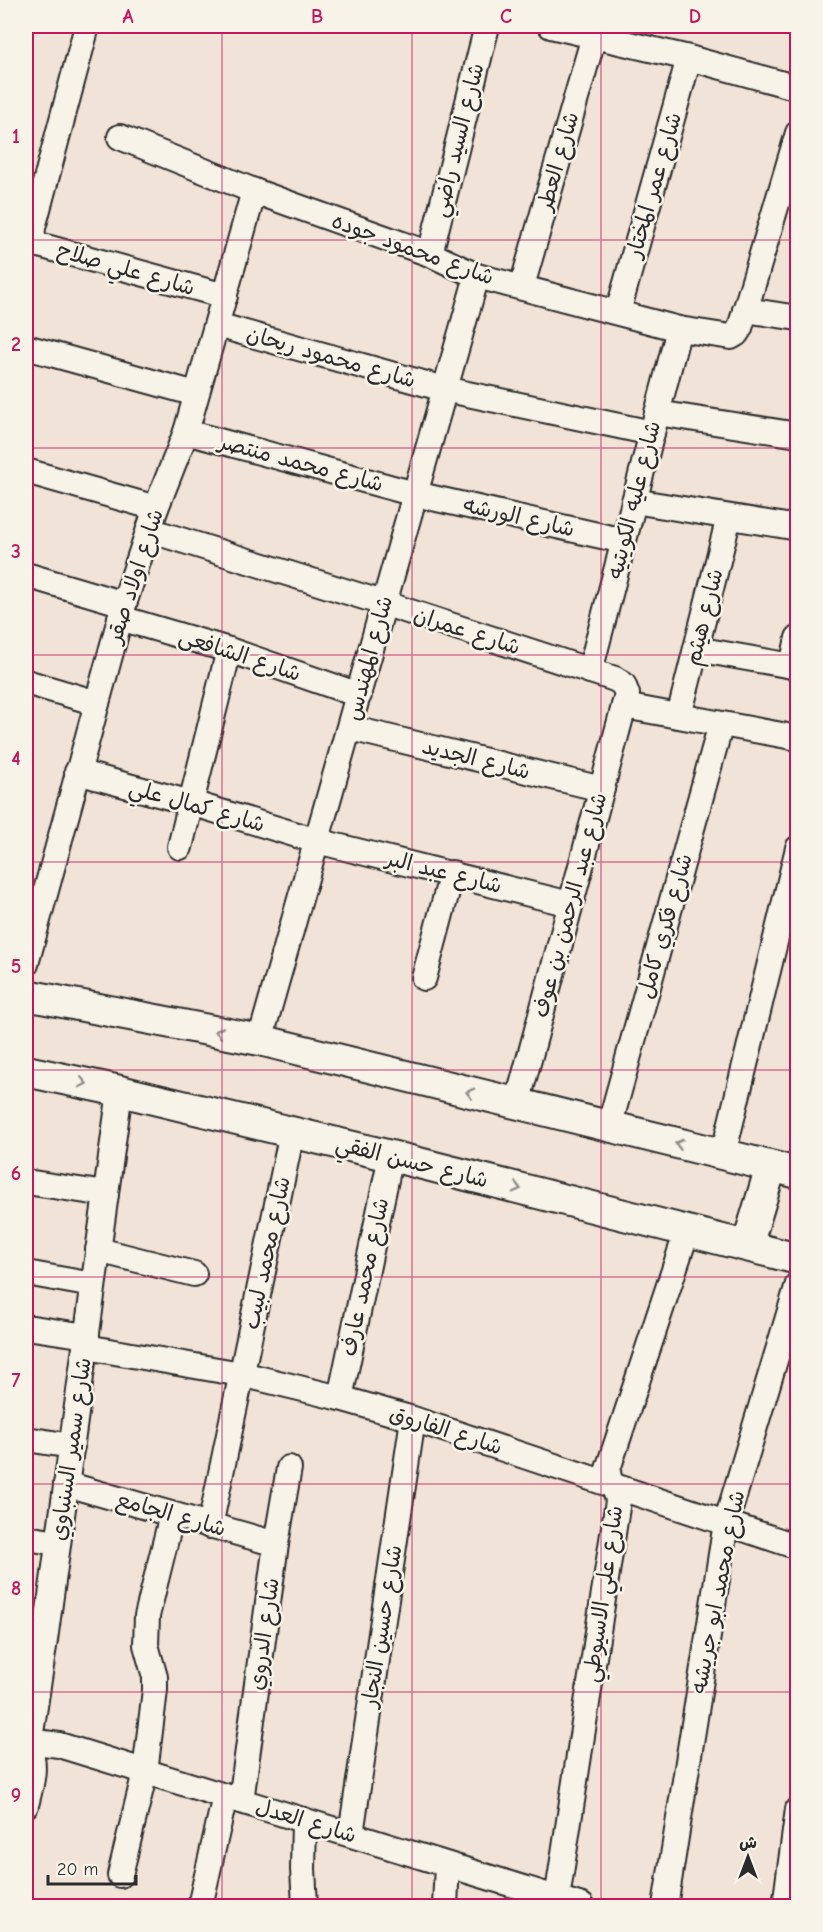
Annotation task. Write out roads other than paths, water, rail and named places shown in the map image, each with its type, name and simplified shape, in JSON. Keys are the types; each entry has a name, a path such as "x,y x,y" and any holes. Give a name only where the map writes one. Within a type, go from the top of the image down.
{"street":[{"name":"شارع علي صلاح","path":"87,26 33,228 34,241 39,245 225,296"},
{"name":"شارع السيد راضي","path":"430,254 487,26"},
{"path":"551,26 689,58 798,88"},
{"name":"شارع العطر","path":"522,286 594,36"},
{"name":"شارع عمر المختار","path":"618,312 689,58"},
{"path":"798,133 789,191 746,310 798,318"},
{"name":"شارع محمود جوده","path":"120,137 254,191 430,254 477,276 679,329 731,337 740,328 746,310"},
{"name":"شارع اولاد صقر","path":"26,964 122,611 186,432 254,191"},
{"name":"شارع المهندس","path":"260,1040 477,276"},
{"name":"شارع محمود ريحان","path":"217,326 444,390 654,423 798,435"},
{"name":"شارع عليه الكويتيه","path":"590,671 679,329"},
{"path":"26,346 196,394"},
{"name":"شارع محمد منتصر","path":"186,432 415,494"},
{"name":"شارع عمران","path":"26,471 383,603 590,671 623,684 627,694 624,706"},
{"name":"شارع الورشه","path":"415,494 624,541"},
{"path":"634,501 798,528"},
{"name":"شارع هيثم","path":"680,716 729,517"},
{"name":"شارع الشافعى","path":"26,575 359,695"},
{"path":"696,649 795,667 798,638"},
{"path":"180,847 229,650"},
{"path":"26,682 97,703"},
{"path":"624,706 798,738"},
{"name":"شارع عبد الرحمن بن عوف","path":"517,1104 624,706"},
{"name":"شارع فكري كامل","path":"609,1127 721,724"},
{"name":"شارع الجديد","path":"350,728 602,789"},
{"name":"شارع كمال علي","path":"77,772 317,841"},
{"name":"شارع عبد البر","path":"317,841 570,904"},
{"path":"723,1155 798,848"},
{"path":"424,978 452,873"},
{"path":"26,995 260,1040 784,1170 747,1246"},
{"name":"شارع حسن الفقي","path":"26,1071 120,1091 391,1156 798,1259"},
{"name":"شارع سمير السنباوي","path":"26,1805 34,1772 33,1757 27,1746 35,1638 58,1543 120,1091"},
{"name":"شارع محمد لبيب","path":"210,1526 292,1132"},
{"name":"شارع محمد عارف","path":"340,1398 391,1156"},
{"path":"26,1182 106,1194"},
{"name":"شارع علي الاسيوطي","path":"557,1899 618,1501 608,1469 687,1231"},
{"path":"98,1250 194,1274"},
{"path":"26,1273 93,1285"},
{"name":"شارع محمد ابو جريشه","path":"665,1906 726,1523 798,1284"},
{"name":"شارع الفاروق","path":"26,1327 340,1398 413,1419 798,1547"},
{"name":"شارع حسين النجار","path":"351,1834 413,1419"},
{"path":"26,1439 72,1446"},
{"name":"شارع الدروي","path":"200,1906 233,1799 290,1467"},
{"name":"شارع الجامع","path":"66,1484 276,1544"},
{"path":"120,1875 145,1772 155,1690 155,1677 146,1645 147,1616 172,1515"},
{"path":"26,1538 58,1543"},
{"name":"شارع العدل","path":"27,1746 44,1743 59,1745 582,1906"},
{"path":"785,1906 798,1809"},
{"path":"304,1820 305,1906"},
{"path":"446,1906 447,1865"}]}
